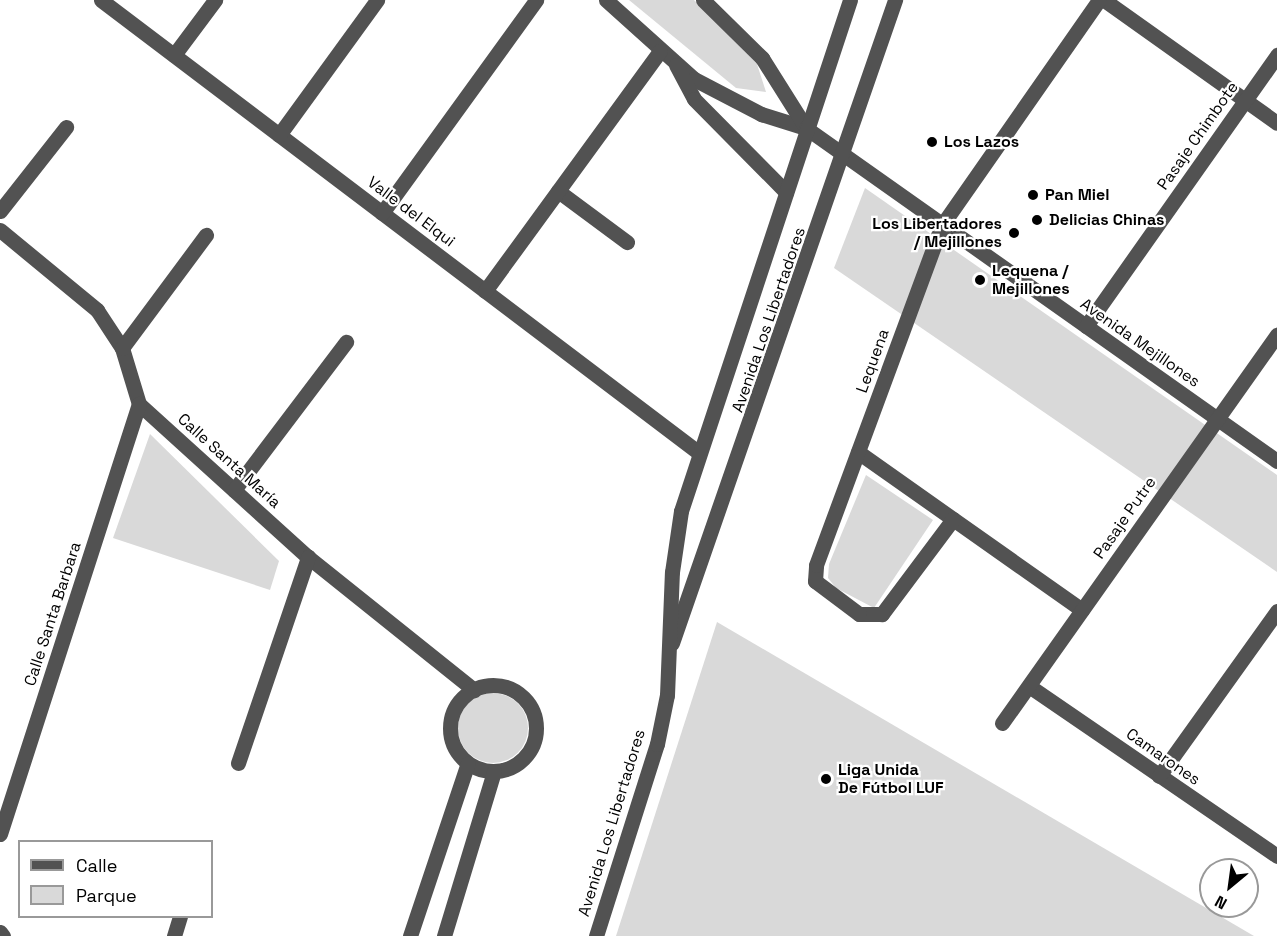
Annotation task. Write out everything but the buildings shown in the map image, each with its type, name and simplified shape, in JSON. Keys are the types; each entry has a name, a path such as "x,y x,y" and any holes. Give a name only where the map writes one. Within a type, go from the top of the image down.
{"street":[{"name":"Valle del Elqui","path":"101,0 699,453"},
{"path":"174,55 215,0"},
{"path":"279,135 377,0"},
{"path":"382,213 536,0"},
{"path":"606,0 675,65 761,114 806,128"},
{"path":"703,0 762,58 806,128"},
{"name":"Avenida Los Libertadores","path":"596,936 657,744 670,648 675,541 699,453 850,0"},
{"name":"Avenida Los Libertadores","path":"670,648 845,156 895,0"},
{"name":"Lequena","path":"953,519 882,614 867,617 825,593 814,573 942,225 1099,0"},
{"path":"1104,0 1277,123"},
{"path":"485,291 660,51"},
{"name":"Pasaje Chimbote","path":"1086,326 1277,55"},
{"path":"675,65 694,99 786,192"},
{"path":"0,211 66,128"},
{"name":"Avenida Mejillones","path":"806,128 1277,461"},
{"path":"558,191 627,242"},
{"path":"0,230 97,310 122,348 139,404"},
{"path":"122,348 206,235"},
{"name":"Pasaje Putre","path":"1002,723 1277,334"},
{"path":"234,490 346,342"},
{"name":"Calle Santa María","path":"139,404 308,556 474,690"},
{"name":"Calle Santa Barbara","path":"0,834 139,404"},
{"path":"858,452 1082,610"},
{"path":"238,763 308,556"},
{"path":"1159,776 1277,611"},
{"path":"501,686 514,691 532,711 535,732 529,751 508,769 494,771 468,763 458,752 450,724 462,698 474,690 501,686"},
{"name":"Camarones","path":"1029,686 1277,856"},
{"path":"410,936 468,763"},
{"path":"444,936 494,771"},
{"path":"174,936 179,918"},
{"path":"0,932 3,936"}],"green space":[{"path":"629,0 694,0 756,61 766,92 736,88"},
{"path":"865,188 1277,475 1277,572 834,268"},
{"path":"150,434 279,561 270,590 113,538"},
{"path":"866,475 933,520 874,608 836,588 828,578 829,564"},
{"name":"Liga Unida De Fútbol LUF","path":"717,622 1199,904 1199,918 1223,918 1254,936 616,936"},
{"path":"493,693 506,696 518,703 525,715 528,728 525,741 518,753 506,760 493,763 480,760 468,753 461,741 458,728 461,715 468,703 480,696"}],"place":[{"name":"Los Lazos","path":"932,142"},
{"name":"Pan Miel","path":"1033,195"},
{"name":"Delicias Chinas","path":"1037,220"},
{"name":"Los Libertadores / Mejillones","path":"1014,233"},
{"name":"Lequena / Mejillones","path":"980,280"},
{"name":"Liga Unida De Fútbol LUF","path":"826,779"}]}
